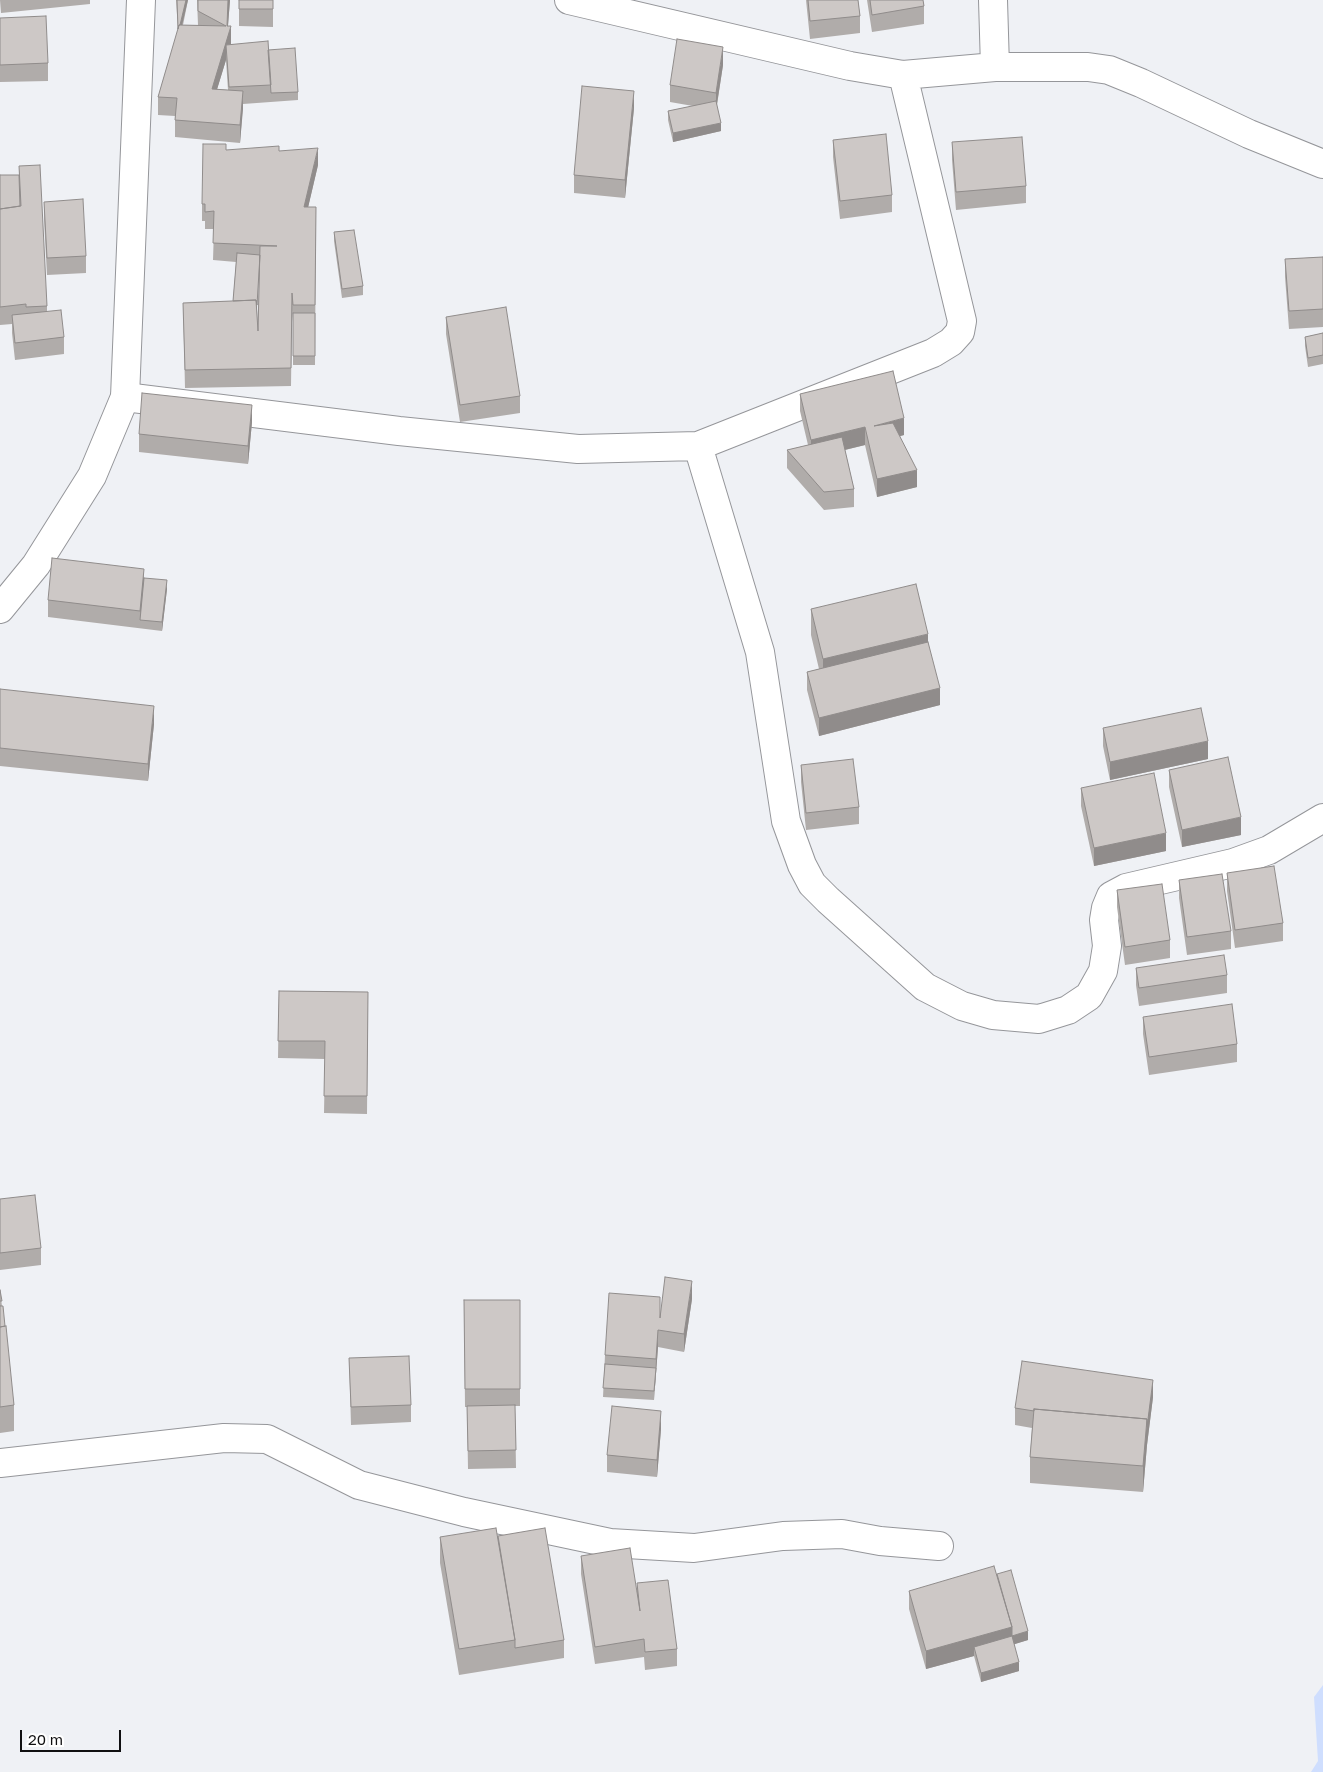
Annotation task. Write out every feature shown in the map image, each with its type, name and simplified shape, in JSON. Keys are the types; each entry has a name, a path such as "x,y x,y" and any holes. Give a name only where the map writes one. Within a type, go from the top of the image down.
{"street":[{"path":"0,609 36,564 92,476 125,397 141,0"},
{"path":"568,0 850,66 903,75 995,67 1088,67 1109,70 1249,134 1323,164"},
{"path":"993,0 995,67"},
{"path":"125,397 399,431 578,449 698,446 933,353 951,342 960,332 962,322 903,75"},
{"path":"698,446 760,652 786,821 802,865 812,884 828,900 925,987 962,1006 993,1015 1039,1019 1068,1010 1089,996 1103,971 1107,946 1104,920 1111,896 1126,888 1242,860 1269,850 1323,818"},
{"path":"0,1463 224,1438 267,1439 359,1485 464,1512 610,1543 694,1548 783,1536 842,1534 880,1541 939,1546"}],"shaded area":[{"path":"1323,1685 1323,1772 1311,1772 1318,1761 1314,1697"}],"building":[{"path":"177,0 186,0 178,29"},
{"path":"198,0 228,0 227,26 231,26 212,89 243,91 240,125 175,120 177,98 158,97 179,25 226,26 198,11"},
{"path":"239,0 273,0 273,9 239,9"},
{"path":"808,0 858,0 860,16 810,21"},
{"path":"870,0 923,0 924,6 872,15"},
{"path":"46,16 48,63 0,65 0,18"},
{"path":"677,39 723,47 716,93 670,85"},
{"path":"268,41 271,85 229,87 226,45"},
{"path":"295,48 298,92 271,93 268,50"},
{"path":"582,86 634,91 625,180 574,175"},
{"path":"716,101 721,123 673,133 668,111"},
{"path":"886,134 892,195 840,201 833,140"},
{"path":"1022,137 1026,186 956,192 952,142"},
{"path":"203,144 226,144 226,150 279,146 279,151 318,148 304,207 316,207 315,305 293,305 292,293 291,368 185,370 183,303 256,300 258,331 260,246 277,246 213,243 214,211 205,212 205,204 202,204"},
{"path":"40,165 47,306 26,307 26,304 0,307 0,209 21,206 19,166"},
{"path":"0,175 19,175 20,206 0,209"},
{"path":"83,199 86,256 47,258 44,202"},
{"path":"354,230 363,286 342,289 334,232"},
{"path":"237,253 260,255 257,305 256,300 233,301"},
{"path":"1323,257 1323,309 1289,311 1285,259"},
{"path":"506,307 520,396 460,405 446,317"},
{"path":"61,310 64,337 15,343 12,315"},
{"path":"293,313 315,313 315,356 293,356"},
{"path":"1323,333 1323,355 1308,358 1305,337"},
{"path":"893,371 904,418 874,426 893,423 917,470 877,479 865,427 811,440 800,394"},
{"path":"142,393 252,405 248,446 139,434"},
{"path":"842,437 854,489 824,492 787,450"},
{"path":"52,558 144,569 140,611 48,600"},
{"path":"144,578 167,580 162,622 140,620"},
{"path":"916,584 928,634 823,659 811,609"},
{"path":"928,642 940,688 819,718 807,672"},
{"path":"0,689 154,706 148,764 0,748"},
{"path":"1201,708 1208,741 1110,762 1103,728"},
{"path":"1228,757 1241,817 1182,830 1169,770"},
{"path":"853,759 859,807 806,813 801,765"},
{"path":"1154,773 1166,833 1094,848 1081,788"},
{"path":"1274,866 1283,923 1235,930 1227,873"},
{"path":"1222,874 1231,931 1187,937 1179,880"},
{"path":"1162,884 1170,940 1125,947 1117,890"},
{"path":"1224,955 1227,975 1139,988 1136,968"},
{"path":"279,991 368,992 367,1096 324,1096 325,1041 278,1041"},
{"path":"1232,1004 1237,1044 1149,1057 1143,1017"},
{"path":"35,1195 41,1248 0,1253 0,1199"},
{"path":"665,1277 692,1281 684,1334 658,1330 656,1359 605,1355 609,1293 660,1297 660,1318"},
{"path":"464,1300 520,1300 520,1389 465,1389"},
{"path":"0,1306 3,1306 5,1326 0,1327"},
{"path":"6,1326 14,1405 0,1407 0,1327"},
{"path":"409,1356 411,1405 351,1407 349,1358"},
{"path":"1022,1361 1153,1380 1147,1427 1147,1419 1015,1408"},
{"path":"605,1364 656,1368 654,1391 603,1388"},
{"path":"515,1405 516,1450 468,1451 467,1406"},
{"path":"612,1406 661,1411 657,1460 607,1455"},
{"path":"1034,1409 1147,1419 1143,1466 1030,1457"},
{"path":"496,1528 515,1640 459,1649 440,1537"},
{"path":"545,1528 564,1640 515,1648 498,1536"},
{"path":"630,1548 640,1611 637,1583 668,1580 677,1649 645,1652 644,1639 595,1647 581,1556"},
{"path":"994,1566 1012,1627 926,1651 909,1591"},
{"path":"1011,1570 1028,1631 1012,1636 1012,1627 997,1574"},
{"path":"1012,1636 1019,1662 981,1673 974,1647"}]}
